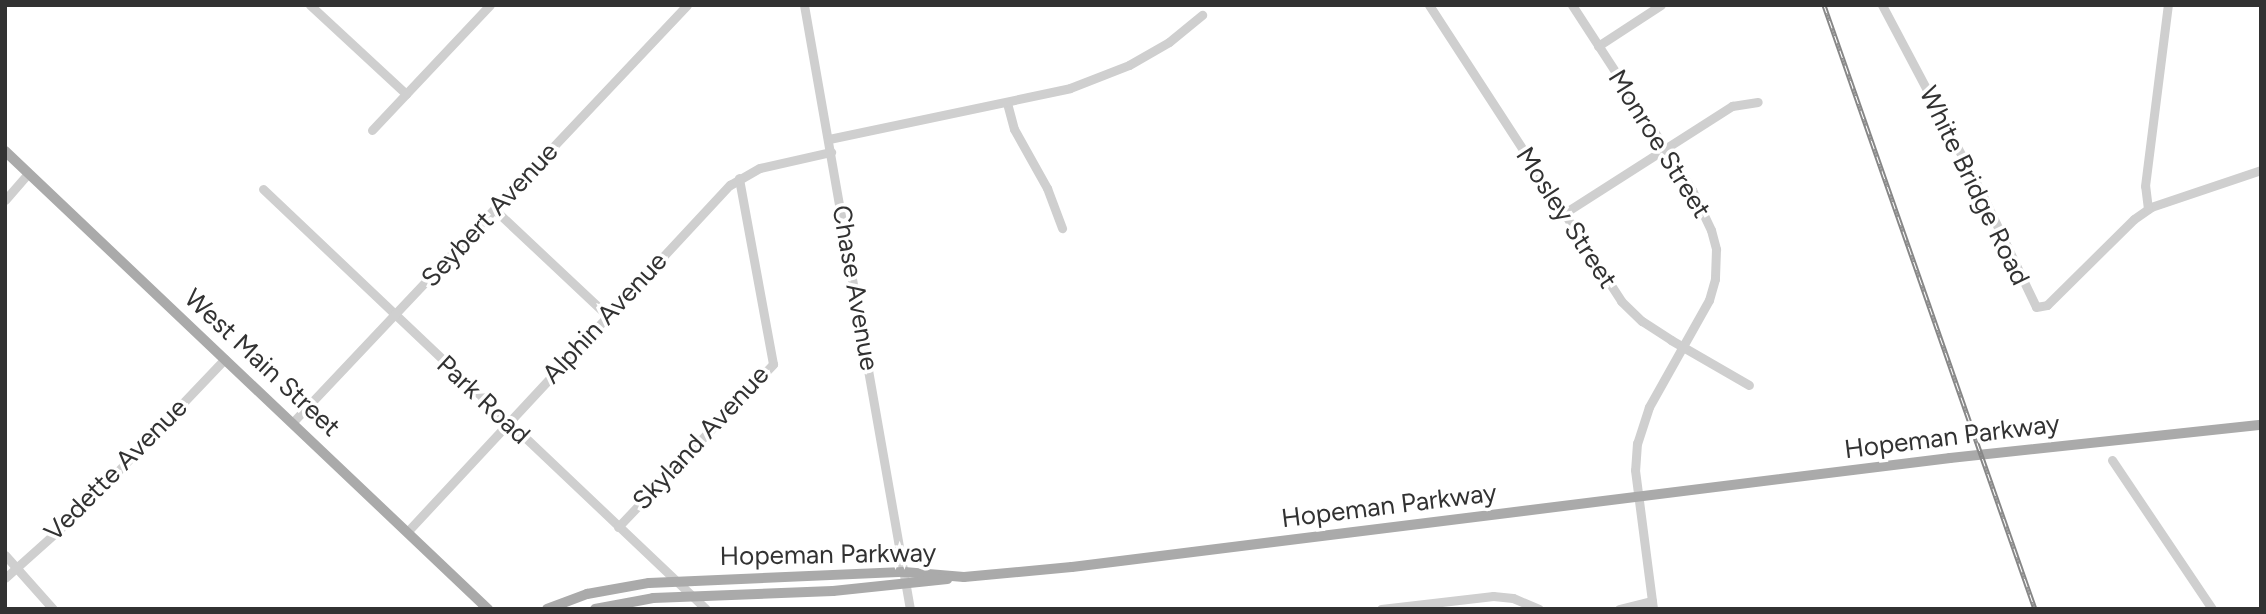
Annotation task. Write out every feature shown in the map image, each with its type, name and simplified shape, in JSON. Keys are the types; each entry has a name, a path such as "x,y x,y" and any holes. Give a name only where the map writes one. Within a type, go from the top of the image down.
{"main road":[{"name":"West Main Street","path":"5,151 488,609"},
{"name":"Hopeman Parkway","path":"547,609 587,594 618,587 904,572 964,577 1324,537 1950,458 2261,423"},
{"path":"595,609 653,598 906,586 964,577"}],"street":[{"path":"310,5 406,94"},
{"path":"372,130 490,5"},
{"name":"Seybert Avenue","path":"292,422 687,5"},
{"name":"Chase Avenue","path":"804,5 910,609"},
{"name":"Mosley Street","path":"1429,5 1621,301 1642,321 1749,385"},
{"name":"Monroe Street","path":"1572,5 1700,205 1716,249 1713,289 1684,348 1649,407 1635,456 1653,605"},
{"path":"1598,46 1661,5"},
{"name":"White Bridge Road","path":"1882,5 1964,158 2036,307 2047,305 2148,209"},
{"path":"2168,5 2145,186 2148,209 2173,198 2261,170"},
{"path":"829,139 1070,88 1112,73 1169,41 1202,15"},
{"path":"1563,214 1732,106 1758,102"},
{"path":"1007,103 1014,129 1047,187 1062,228"},
{"name":"Alphin Avenue","path":"408,531 739,178 760,168 831,152"},
{"path":"5,200 29,174"},
{"name":"Skyland Avenue","path":"618,527 773,364 739,178"},
{"name":"Park Road","path":"263,189 394,317 706,609"},
{"path":"495,210 608,316"},
{"name":"Vedette Avenue","path":"5,578 80,510 225,359"},
{"path":"2112,460 2211,609"},
{"path":"5,555 53,609"},
{"path":"1381,609 1493,596 1513,598 1539,609"},
{"path":"1619,609 1653,605"}],"railway":[{"path":"1824,5 2035,609"}]}
